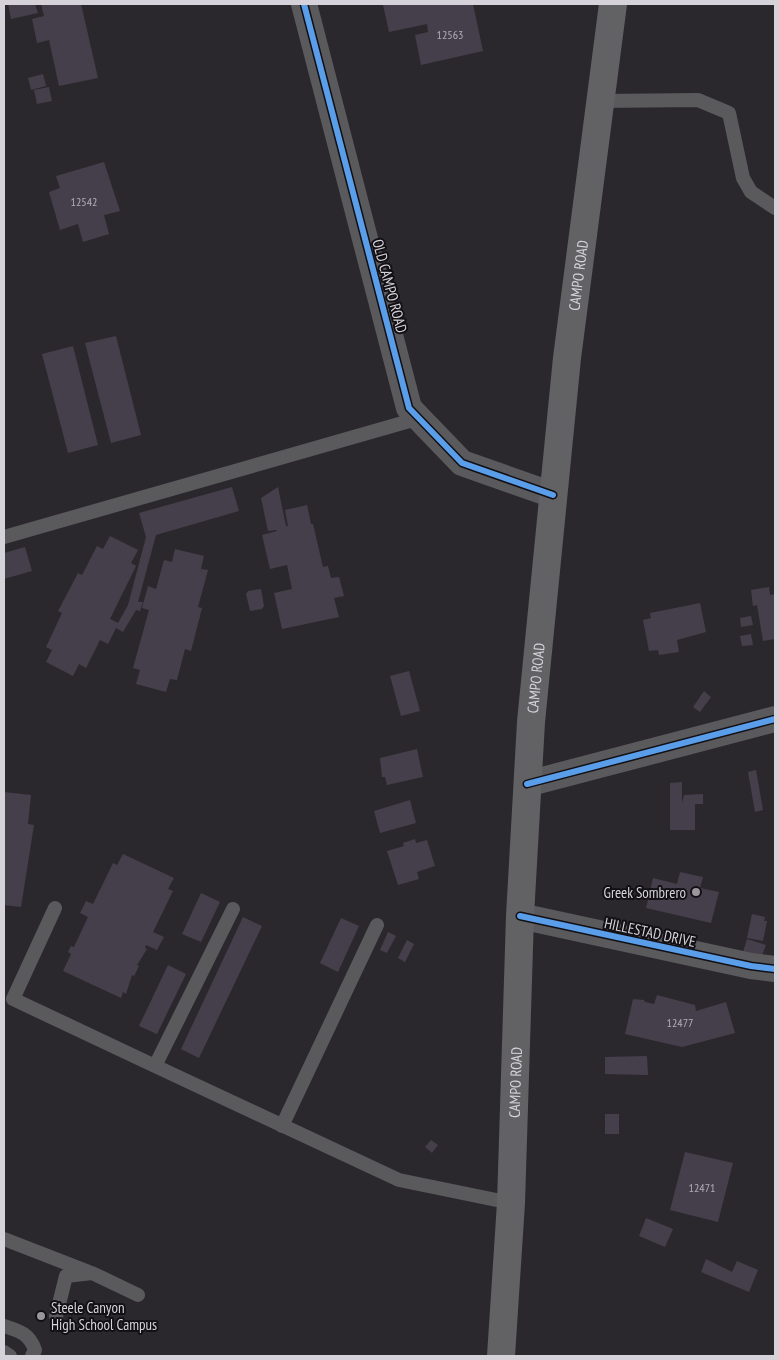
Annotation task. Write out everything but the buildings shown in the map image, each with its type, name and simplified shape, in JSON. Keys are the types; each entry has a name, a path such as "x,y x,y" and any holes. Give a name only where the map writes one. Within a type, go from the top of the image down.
{"highway":[{"name":"CAMPO ROAD","path":"501,1356 511,1203 520,916 530,722 566,358 613,4"}],"street":[{"name":"OLD CAMPO ROAD","path":"304,4 410,408 462,463 553,495"},
{"path":"528,784 775,719"},
{"name":"HILLESTAD DRIVE","path":"520,916 751,966 775,969"}],"lane":[{"path":"600,101 698,100 729,113 743,178 751,192 775,208"},
{"path":"4,537 420,418"},
{"path":"55,908 8,997 398,1180 511,1203"},
{"path":"156,1066 233,908"},
{"path":"282,1126 377,925"},
{"path":"4,1239 92,1273 138,1296"},
{"path":"56,1316 66,1276 92,1273"},
{"path":"4,1326 25,1333 31,1340 34,1350 32,1356"},
{"path":"4,1352 10,1356"}],"cycle path":[{"path":"304,4 409,408 462,463 553,495"},
{"path":"527,784 775,719"},
{"path":"520,916 751,966 775,969"}],"place":[{"name":"Greek Sombrero","path":"696,892"},
{"name":"Steele Canyon High School Campus","path":"41,1316"}]}
